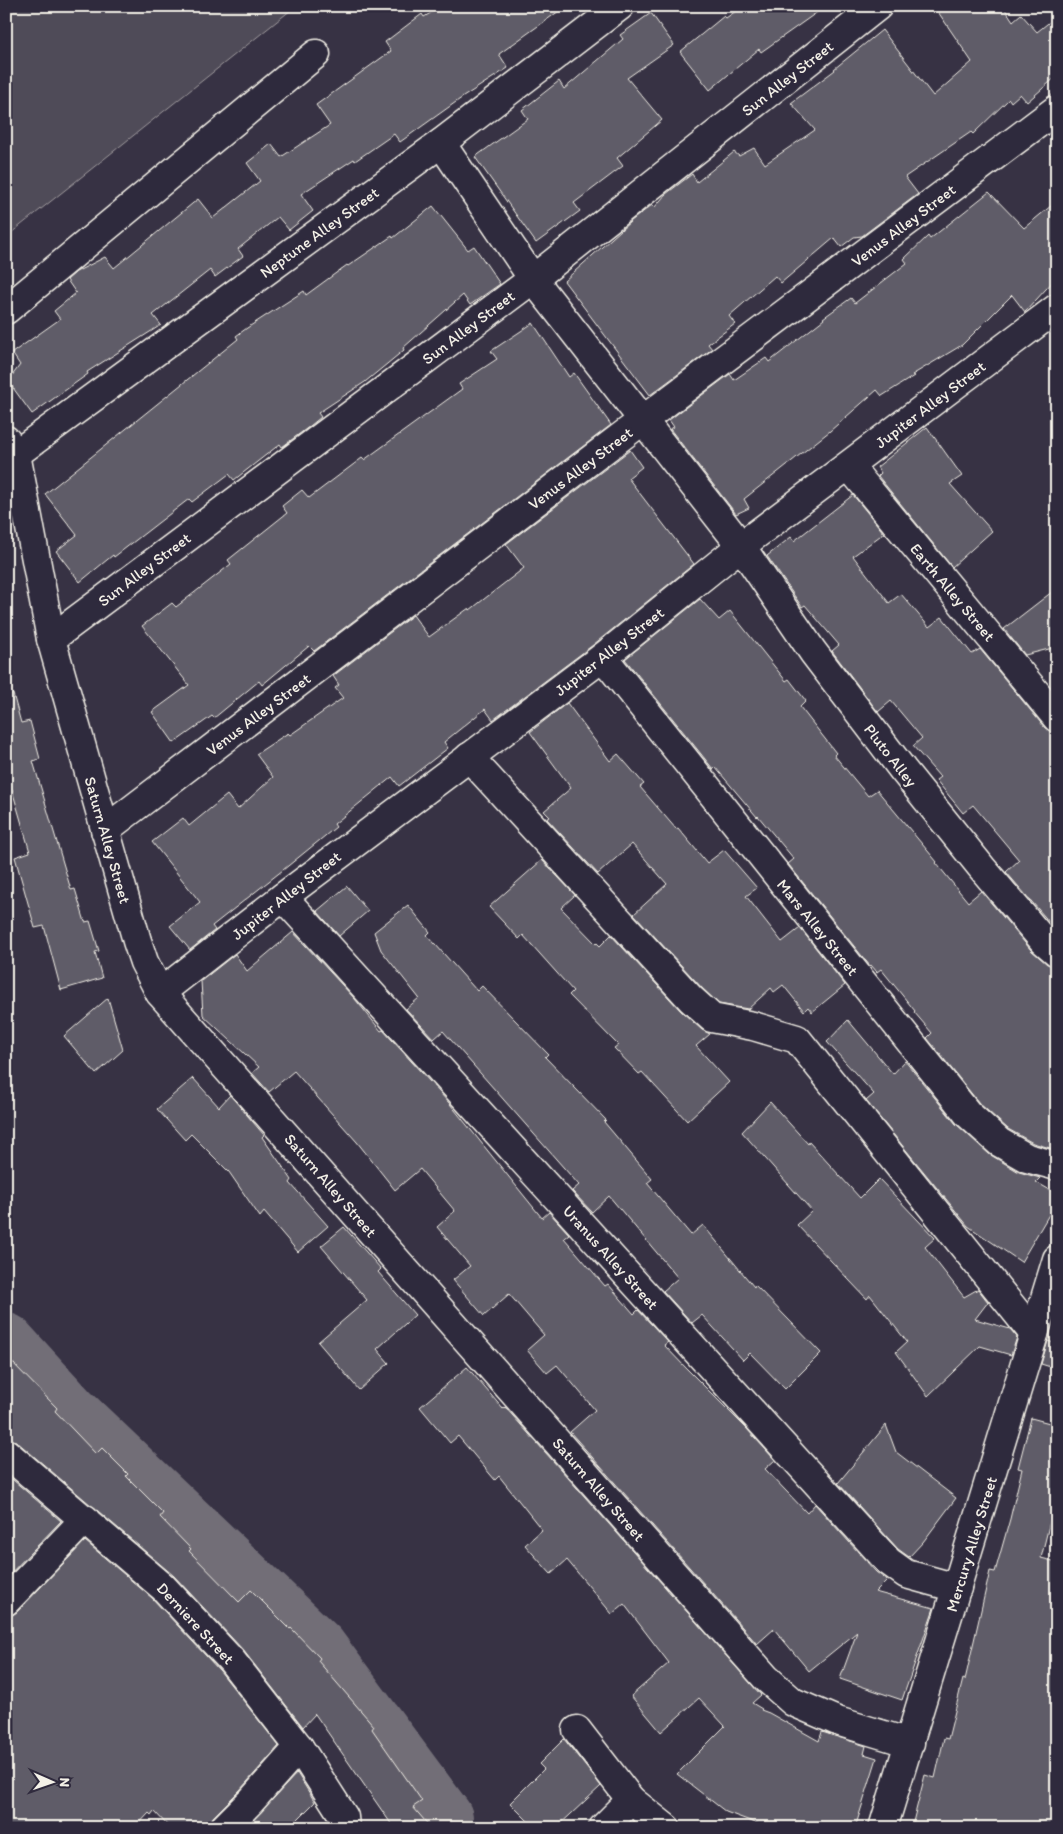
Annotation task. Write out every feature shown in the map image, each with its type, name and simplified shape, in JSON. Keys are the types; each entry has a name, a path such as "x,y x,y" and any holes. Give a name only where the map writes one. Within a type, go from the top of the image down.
{"street":[{"name":"Neptune Alley Street","path":"11,447 441,143 620,6"},
{"name":"Sun Alley Street","path":"51,639 533,279 878,6"},
{"path":"6,310 316,54"},
{"name":"Venus Alley Street","path":"105,830 643,420 1057,109"},
{"name":"Pluto Alley","path":"441,143 533,279 741,546 813,652 902,770 988,876 1043,940 1057,952"},
{"name":"Jupiter Alley Street","path":"160,993 283,897 603,657 741,546 1057,308"},
{"name":"Saturn Alley Street","path":"11,447 51,639 144,962 160,993 766,1678 793,1702 837,1721 910,1743"},
{"name":"Earth Alley Street","path":"848,466 1057,718"},
{"name":"Mars Alley Street","path":"603,657 968,1114 999,1142 1027,1158 1057,1166"},
{"path":"468,757 691,999 712,1018 753,1026 797,1039 1034,1334"},
{"name":"Uranus Alley Street","path":"283,897 888,1561 906,1574 958,1588"},
{"name":"Mercury Alley Street","path":"883,1828 958,1588 1057,1259"},
{"name":"Derniere Street","path":"6,1453 170,1593 232,1661 299,1747 344,1817 345,1828"},
{"path":"6,1601 85,1519"},
{"path":"577,1730 631,1800 666,1828"},
{"path":"224,1828 299,1747"},
{"path":"603,1828 631,1800"}],"shaded area":[{"path":"6,6 296,6 6,237"}],"building":[{"path":"442,6 566,6 499,54 508,68 463,97 400,142 394,134 355,161 354,159 301,194 313,211 289,230 278,217 238,249 243,256 215,277 210,270 153,315 161,325 87,372 88,374 32,414 8,381 20,365 12,353 60,319 54,311 76,293 67,280 76,272 105,257 114,268 198,199 213,218 260,181 247,163 271,144 281,157 330,125 316,105 391,51 385,42 422,14 424,17"},
{"path":"743,6 826,6 761,52 759,49 710,90 680,52 724,16 726,18"},
{"path":"934,6 1003,6 1013,21 1021,14 1037,32 1057,16 1057,76 1027,102 1020,94 1011,102 1009,99 973,134 971,132 905,177 918,194 862,236 854,237 841,247 834,238 781,283 775,276 729,316 735,324 708,344 712,349 650,395 564,281 631,221 652,205 654,208 666,194 692,174 697,182 734,152 739,156 754,148 765,164 815,130 791,103 835,70 882,30 933,96 972,62"},
{"path":"651,13 674,45 627,78 662,120 617,158 623,166 574,203 580,211 536,243 475,157 528,119 522,110 559,81 564,89 623,39 620,35"},
{"path":"989,192 1024,228 1057,201 1057,277 1025,312 1012,295 962,345 912,375 914,376 882,396 877,390 830,431 744,499 749,508 736,514 670,429 674,427 669,420 730,374 734,380 766,358 769,362 851,298 855,303 907,263 904,259 928,236 930,239"},
{"path":"433,206 468,250 474,246 500,284 470,305 463,295 403,348 404,350 365,382 318,413 321,417 282,447 280,444 234,480 229,474 192,502 189,499 80,582 56,551 77,535 45,494 238,339 236,336 304,291 306,295 347,265 392,236 393,238"},
{"path":"533,323 569,377 574,373 611,425 314,651 309,646 262,685 259,681 214,718 212,716 174,743 152,712 189,685 142,626 172,603 176,607 231,564 228,560 287,513 282,506 302,490 309,498 362,458 364,460 462,389 459,384 497,359 491,351"},
{"path":"927,427 962,476 950,484 992,531 952,567 878,476 881,473 877,467"},
{"path":"630,450 642,467 628,478 694,564 593,645 493,720 485,709 444,742 448,748 399,786 392,777 334,824 336,827 212,926 215,930 190,950 170,926 200,902 152,842 183,818 189,826 227,795 238,809 273,777 256,754 288,733 290,735 343,698 335,688 339,685 333,676 413,615 429,637 469,608 470,610 524,568 506,544"},
{"path":"853,495 884,533 853,556 889,603 901,594 929,627 942,617 972,654 980,649 1045,728 1057,737 1057,931 1006,872 1019,860 973,805 963,813 936,780 940,777 913,746 922,738 891,701 878,712 832,651 839,645 805,605 802,607 767,556 791,537 794,541"},
{"path":"1057,588 1057,647 1025,655 1004,629"},
{"path":"700,599 719,620 730,611 786,681 789,679 806,701 800,707 836,753 834,755 868,796 877,790 968,902 981,891 1031,950 1047,964 1057,967 1057,1150 1033,1143 1008,1129 979,1103 927,1038 932,1033 915,1011 881,969 877,972 870,966 788,864 794,859 715,767 713,769 625,659"},
{"path":"13,694 21,723 30,721 40,759 33,761 71,890 75,889 85,922 90,921 99,951 95,952 102,978 61,990 44,926 35,928 15,857 30,852 6,769 6,695"},
{"path":"567,703 610,761 618,754 644,784 640,787 707,863 724,850 757,888 746,896 782,942 800,928 845,985 812,1012 808,1007 804,1011 783,985 774,992 771,988 748,1009 719,1004 702,988 634,914 667,884 632,844 598,874 547,819 550,817 544,811 571,788 530,732"},
{"path":"542,860 575,895 561,908 596,944 600,946 611,935 681,1011 702,1030 710,1034 696,1046 729,1082 687,1121 642,1072 639,1074 614,1048 618,1045 569,995 573,991 523,935 519,939 489,907"},
{"path":"347,886 368,911 339,936 317,911"},
{"path":"408,905 430,932 427,935 477,991 482,986 548,1054 545,1057 606,1120 604,1122 652,1179 647,1183 691,1235 703,1225 754,1287 755,1285 821,1353 785,1389 750,1353 743,1360 702,1315 692,1323 663,1291 678,1278 609,1196 592,1212 572,1191 579,1185 443,1031 434,1039 406,1009 419,998 381,950 374,932"},
{"path":"293,932 355,999 381,1031 383,1030 450,1104 542,1218 549,1212 569,1234 564,1238 605,1286 608,1284 634,1314 638,1310 668,1342 664,1345 775,1460 765,1469 807,1513 815,1504 876,1572 887,1580 875,1592 934,1608 902,1700 840,1679 857,1632 809,1671 774,1629 757,1644 570,1432 595,1410 557,1365 547,1373 527,1350 544,1335 509,1294 484,1316 453,1280 470,1266 437,1227 455,1211 420,1169 395,1190 357,1142 294,1071 269,1092 252,1073 259,1067 203,1015 201,981 235,954 247,971"},
{"path":"108,998 123,1050 96,1074 64,1036"},
{"path":"848,1020 893,1074 905,1061 956,1124 989,1154 1019,1172 1040,1178 1036,1182 1057,1194 1057,1201 1021,1262 968,1226 866,1101 874,1094 827,1042"},
{"path":"193,1078 219,1107 230,1095 264,1135 262,1137 292,1180 290,1183 328,1226 298,1252 264,1212 260,1217 229,1172 191,1134 185,1140 157,1109"},
{"path":"770,1102 860,1198 879,1179 935,1238 925,1247 964,1297 978,1289 988,1302 975,1319 1010,1329 1017,1337 1011,1355 980,1346 928,1396 896,1352 907,1342 870,1295 867,1299 797,1225 812,1211 742,1132"},
{"path":"344,1227 381,1269 378,1272 415,1315 377,1349 389,1363 359,1390 318,1342 367,1300 321,1246"},
{"path":"1048,1341 1057,1344 1057,1369 1041,1364"},
{"path":"6,1356 57,1408 55,1411 96,1454 102,1448 128,1474 126,1476 163,1513 160,1517 191,1549 189,1551 239,1602 251,1590 320,1658 318,1661 374,1726 372,1729 422,1801 413,1807 431,1828 394,1828 315,1714 303,1727 243,1650 174,1576 16,1441 6,1438"},
{"path":"467,1367 503,1409 505,1407 761,1695 752,1703 761,1710 819,1741 822,1732 866,1746 864,1754 877,1758 855,1828 769,1828 726,1812 677,1774 725,1726 699,1698 661,1732 631,1696 669,1663 624,1604 612,1614 567,1560 551,1574 525,1545 542,1530 499,1476 495,1480 458,1436 450,1443 420,1407"},
{"path":"1031,1418 1057,1425 1057,1493 1041,1558 1057,1562 1057,1828 936,1828 913,1822 925,1775 935,1778 944,1738 948,1739 963,1679 965,1680 990,1571 995,1572 1010,1519 1022,1469 1018,1468"},
{"path":"886,1425 896,1452 956,1498 923,1542 909,1557 898,1549 838,1483"},
{"path":"6,1474 61,1521 6,1578"},
{"path":"85,1541 152,1598 220,1671 279,1746 213,1817 209,1828 170,1828 154,1811 151,1815 149,1813 135,1828 6,1828 6,1616 11,1616 17,1612"},
{"path":"564,1739 601,1786 556,1828 535,1828 510,1803 544,1769 539,1764"},
{"path":"297,1773 315,1802 289,1828 246,1828"}],"waterway":[{"path":"6,1342 71,1413 318,1648 444,1818 440,1828"}]}
